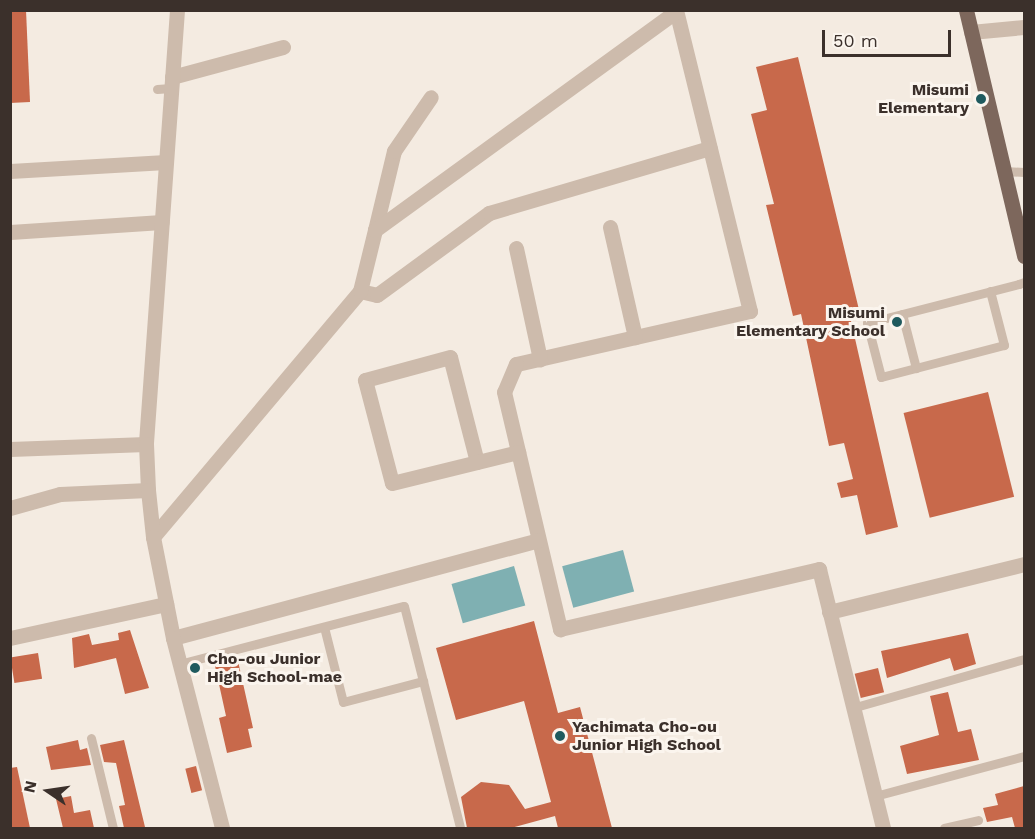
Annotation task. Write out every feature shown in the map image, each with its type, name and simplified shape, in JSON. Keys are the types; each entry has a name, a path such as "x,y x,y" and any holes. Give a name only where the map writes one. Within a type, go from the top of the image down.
{"main road":[{"path":"966,10 1024,256"}],"street":[{"path":"177,10 167,85 166,162 146,444 148,490 153,537 173,638 222,828"},
{"path":"375,230 676,11 750,311 516,364 504,392 560,629 819,569 883,828"},
{"path":"971,32 1024,27"},
{"path":"167,85 283,47"},
{"path":"153,537 360,291 394,151 431,97"},
{"path":"360,291 377,295 489,213 710,148"},
{"path":"10,171 166,162"},
{"path":"10,232 162,222"},
{"path":"610,227 635,337"},
{"path":"516,248 540,359"},
{"path":"477,462 450,357 365,380 392,483 518,452"},
{"path":"10,449 146,444"},
{"path":"10,508 60,494 148,490"},
{"path":"173,638 538,540"},
{"path":"829,612 1024,564"},
{"path":"10,638 166,604"}],"lane":[{"path":"1004,171 1024,172"},
{"path":"990,291 1004,345 881,377 867,323 1024,282"},
{"path":"902,314 916,368"},
{"path":"179,664 404,606 460,828"},
{"path":"324,627 343,702 423,681"},
{"path":"852,708 1024,659"},
{"path":"92,738 113,828"},
{"path":"875,796 1024,756"},
{"path":"944,828 978,820"}],"water":[{"path":"623,550 634,592 573,608 562,566"},
{"path":"514,566 525,605 463,623 452,584"}],"building":[{"path":"10,10 26,10 30,102 10,103"},
{"path":"798,57 861,318 851,321 898,527 866,535 857,495 841,498 837,483 853,479 844,443 829,446 801,314 793,316 766,205 774,204 751,114 767,110 756,67"},
{"path":"988,392 1014,497 930,518 904,413"},
{"path":"534,621 558,713 580,707 612,828 558,828 555,816 511,828 467,828 461,797 481,782 509,785 525,809 551,802 524,701 456,720 436,648"},
{"path":"130,630 149,688 125,694 116,658 74,668 72,638 89,634 92,645 119,640 118,633"},
{"path":"968,633 976,664 954,671 950,658 887,678 881,651"},
{"path":"38,653 42,679 14,683 10,657"},
{"path":"238,661 253,728 248,729 252,747 227,753 219,718 226,716 215,666"},
{"path":"878,668 884,692 861,698 855,674"},
{"path":"948,692 958,732 971,729 979,760 907,774 900,746 939,735 930,696"},
{"path":"78,740 80,750 87,748 91,765 51,770 46,747"},
{"path":"124,740 145,827 124,828 119,806 125,805 116,763 104,762 100,745"},
{"path":"196,766 202,790 191,793 185,769"},
{"path":"17,767 30,828 10,828 10,768"},
{"path":"1024,786 1024,828 1015,828 1012,817 987,822 983,808 998,805 995,794"},
{"path":"71,796 74,813 90,810 94,828 63,828 56,799"}],"place":[{"name":"Misumi Elementary","path":"981,99"},
{"name":"Misumi Elementary School","path":"897,322"},
{"name":"Cho-ou Junior High School-mae","path":"195,668"},
{"name":"Yachimata Cho-ou Junior High School","path":"560,736"}]}
